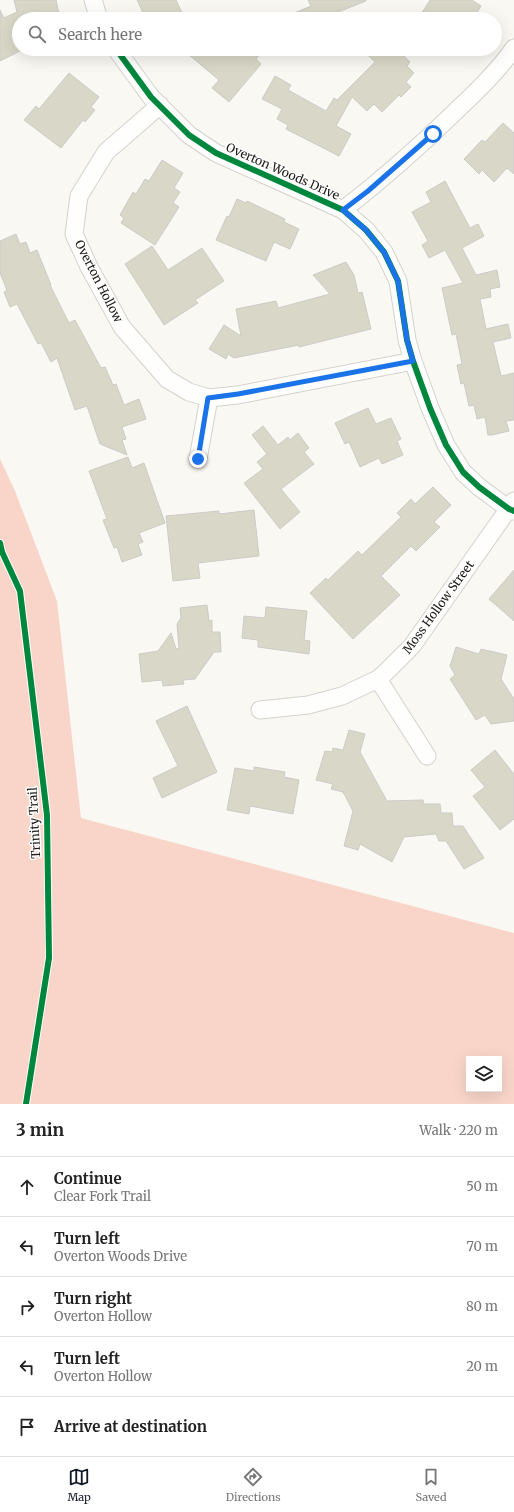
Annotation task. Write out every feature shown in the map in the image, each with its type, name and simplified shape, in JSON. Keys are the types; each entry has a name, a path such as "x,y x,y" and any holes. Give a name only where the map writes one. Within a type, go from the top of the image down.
{"street":[{"path":"93,0 97,12"},
{"path":"343,210 368,191 433,134 480,88 507,59 514,48"},
{"name":"Overton Woods Drive","path":"121,56 151,97 189,135 216,153 343,210 366,230 384,252 398,281 407,340 413,361 430,408 446,445 463,472 479,487 512,507"},
{"name":"Overton Hollow","path":"160,105 106,152 79,196 74,234 89,267 122,327 167,379 190,392 208,398 238,394 413,361"},
{"path":"198,459 208,398"},
{"name":"Moss Hollow Street","path":"260,710 308,705 342,696 378,679 412,646 512,507"},
{"path":"378,679 426,756"}],"shaded area":[{"path":"0,459 15,491 57,601 81,818 514,933 514,1104 0,1104"}],"building":[{"path":"14,0 56,0 59,12 17,12"},
{"path":"137,0 176,0 182,12 143,12"},
{"path":"308,0 366,0 338,12 297,12 311,6"},
{"path":"430,0 472,0 481,6 477,12 422,12"},
{"path":"0,10 4,18 12,14 12,55 0,61"},
{"path":"190,56 258,56 256,59 261,64 229,102 212,88 219,80"},
{"path":"369,56 404,56 410,62 407,66 414,73 406,82 411,87 401,97 399,95 382,112 374,104 367,111 352,97 336,126 351,134 339,156 286,129 288,125 277,119 282,109 262,99 275,76 291,85 288,90 326,111 334,98 337,100 375,62"},
{"path":"69,73 99,97 91,107 95,110 85,122 83,120 61,148 24,120 36,106 39,109"},
{"path":"503,123 514,133 514,174 507,168 494,182 482,170 479,174 464,159 482,140 485,142"},
{"path":"162,160 183,173 174,188 180,192 173,203 179,207 155,245 121,223 124,218 120,215 133,192 136,194 145,179 149,181"},
{"path":"445,181 470,228 478,224 484,236 462,248 476,275 497,270 500,287 490,289 491,297 480,299 486,329 508,324 511,338 493,342 501,376 514,373 514,420 506,421 509,431 492,435 488,435 485,417 477,419 474,405 469,406 464,383 461,384 457,365 462,364 456,334 452,335 442,288 463,283 445,250 429,258 422,245 428,241 412,212 431,202 426,192"},
{"path":"237,199 246,203 247,201 285,219 284,222 299,229 290,249 274,242 266,261 216,240"},
{"path":"16,234 20,244 26,242 30,253 37,250 50,285 69,323 75,320 101,368 105,367 113,385 116,384 124,405 139,399 146,419 122,427 126,439 122,440 127,455 100,444 87,406 75,410 57,358 51,362 41,343 38,344 17,304 10,307 4,292 7,290 0,273 0,241"},
{"path":"152,246 168,270 202,248 224,281 195,300 198,303 164,325 125,264"},
{"path":"346,262 354,275 358,293 362,292 371,329 299,347 299,345 234,358 228,354 226,359 209,349 224,325 241,336 236,309 276,301 278,308 330,294 313,275"},
{"path":"368,408 376,424 391,418 401,439 397,441 403,455 382,464 379,458 360,467 349,442 345,444 335,423"},
{"path":"263,426 278,445 288,437 290,440 298,433 309,448 304,452 314,464 281,489 300,512 280,529 244,483 263,469 257,462 267,454 252,435"},
{"path":"128,457 132,468 144,463 165,523 139,533 143,542 138,544 142,555 122,562 117,547 114,548 103,520 107,519 89,471"},
{"path":"433,487 451,505 434,522 440,527 416,551 411,546 381,576 400,595 353,639 310,593 326,578 328,580 358,551 362,555 401,517 397,513 411,499 415,504"},
{"path":"254,510 259,556 198,563 200,578 173,581 166,516 219,511 219,514"},
{"path":"514,570 514,621 489,599"},
{"path":"207,605 209,621 212,620 212,632 220,632 221,652 214,652 195,679 183,680 184,684 163,686 162,680 142,682 139,654 158,651 171,633 176,649 179,648 177,624 181,618 180,608"},
{"path":"266,607 307,611 304,640 310,641 309,654 258,647 258,640 242,638 244,616 265,618"},
{"path":"456,647 479,654 481,649 507,655 501,679 514,699 514,721 491,724 485,715 476,720 450,679 455,675 450,666"},
{"path":"187,706 217,772 162,798 153,778 178,766 156,721"},
{"path":"349,730 365,734 360,752 387,801 423,800 424,804 440,804 441,813 452,813 453,826 463,826 484,858 464,869 446,841 439,841 436,834 404,837 392,862 360,844 358,850 344,846 353,811 343,792 331,789 333,784 316,780 325,751 332,752 333,748 343,750"},
{"path":"495,750 514,774 514,819 500,830 473,796 485,787 471,770"},
{"path":"254,767 285,772 284,777 299,780 293,814 250,806 249,814 227,810 235,768 254,771"}],"cycle path":[{"path":"121,56 151,97 189,135 216,153 343,210 366,230 384,252 398,281 407,340 413,361 430,408 446,445 463,472 479,487 514,511"},
{"name":"Trinity Trail","path":"0,543 2,552 20,591 47,815 49,958 26,1104"}],"route":[{"path":"198,459 208,398 238,394 413,361 407,340 398,281 384,252 366,230 343,210 368,191 433,134"}]}
